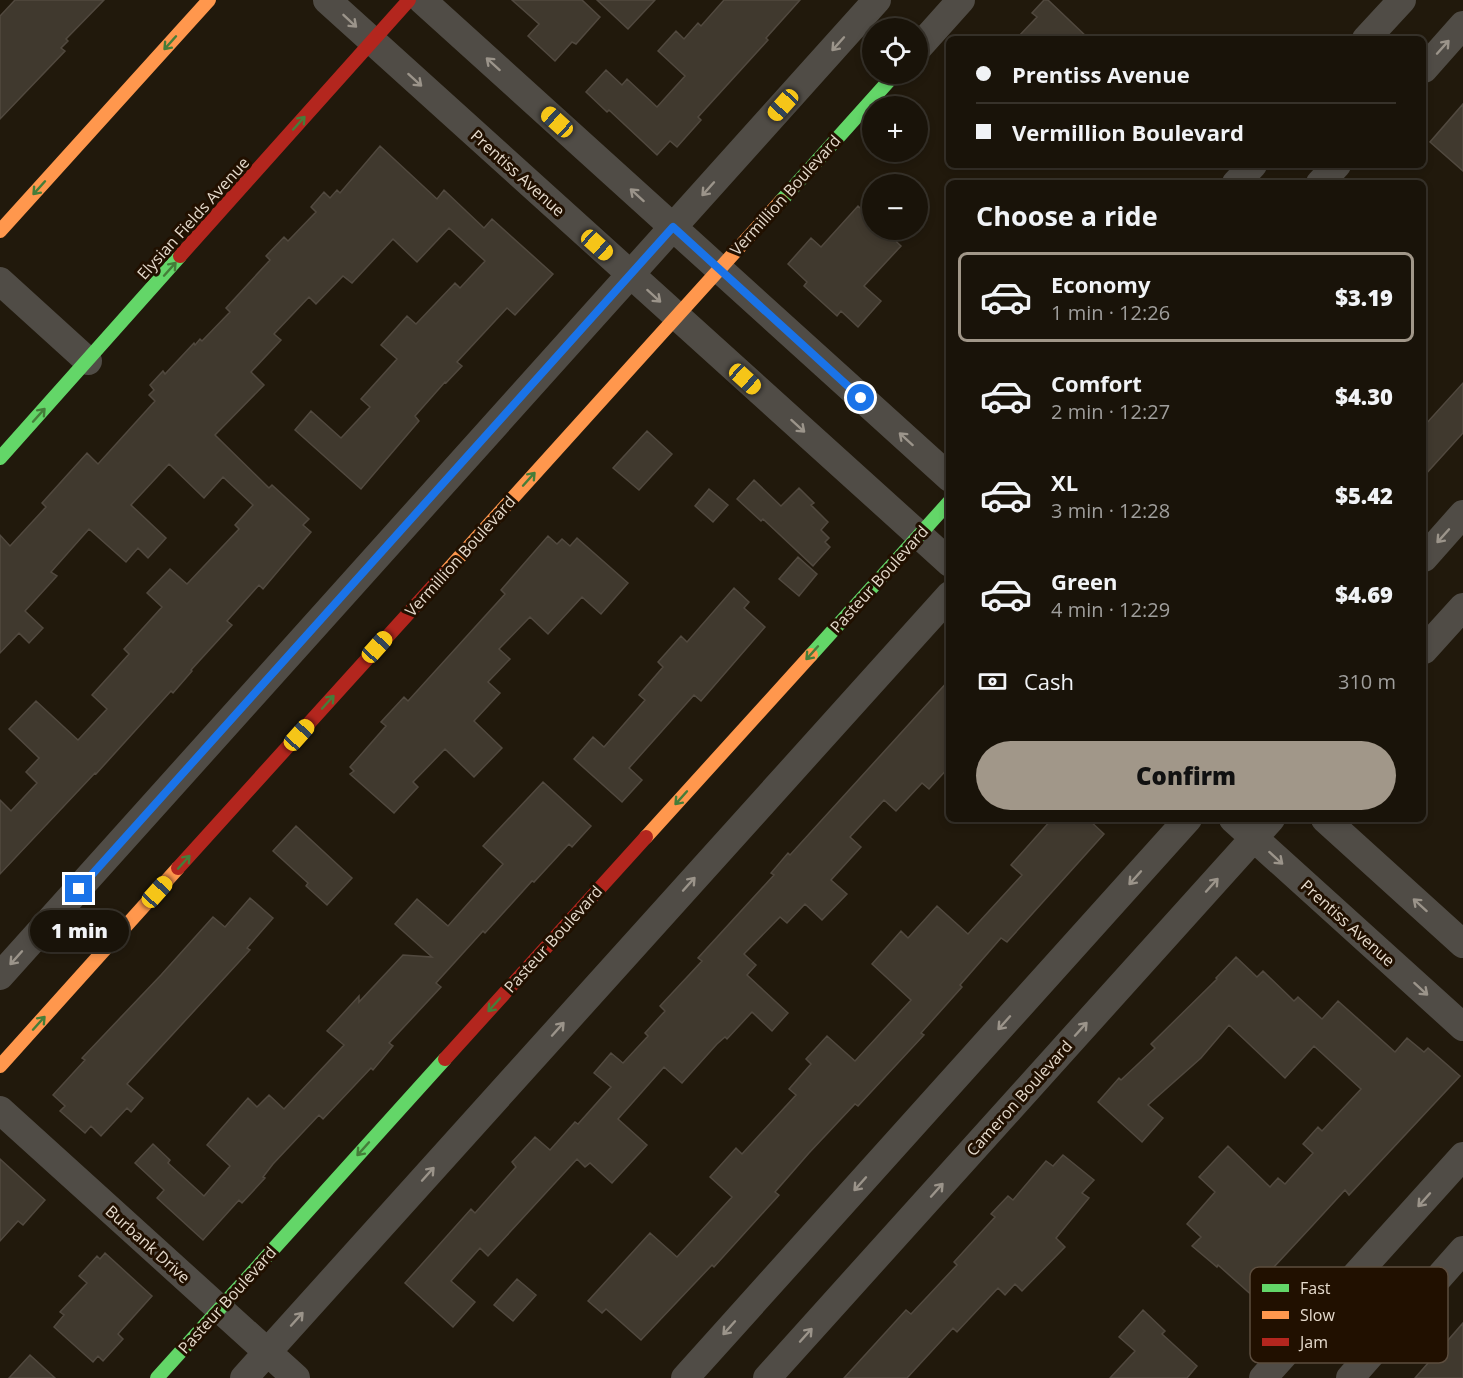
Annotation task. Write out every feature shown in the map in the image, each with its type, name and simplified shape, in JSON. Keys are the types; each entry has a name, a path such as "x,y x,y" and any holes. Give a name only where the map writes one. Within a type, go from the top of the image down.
{"street":[{"path":"0,231 209,0"},
{"name":"Prentiss Avenue","path":"327,0 946,560"},
{"name":"Elysian Fields Avenue","path":"0,458 409,0"},
{"path":"422,0 946,474"},
{"path":"0,976 877,0"},
{"path":"928,37 961,0"},
{"path":"1369,36 1402,0"},
{"path":"1426,67 1463,25"},
{"name":"Vermillion Boulevard","path":"0,1066 886,84"},
{"path":"1239,180 1250,168"},
{"path":"1323,180 1334,168"},
{"path":"0,281 88,361"},
{"name":"Pasteur Boulevard","path":"157,1378 946,505"},
{"path":"1426,556 1463,514"},
{"path":"244,1378 946,599"},
{"path":"1426,648 1463,607"},
{"path":"685,1378 1185,822"},
{"name":"Prentiss Avenue","path":"1242,822 1263,829 1463,1027"},
{"path":"1328,822 1463,944"},
{"name":"Cameron Boulevard","path":"767,1378 1263,829"},
{"name":"Burbank Drive","path":"0,1110 296,1378"},
{"path":"1363,1267 1463,1156"},
{"path":"1448,1267 1463,1250"},
{"path":"1263,1378 1277,1363"},
{"path":"1350,1378 1363,1363"}],"building":[{"path":"15,0 104,0 66,39 68,41 61,48 65,51 0,119 0,16"},
{"path":"512,0 582,0 600,17 576,44 572,42 555,61 528,36 539,24"},
{"path":"597,0 655,0 628,29"},
{"path":"724,0 800,0 766,38 768,40 698,117 701,120 677,147 670,141 657,155 609,110 607,112 586,92 606,70 622,85 627,79 657,107 685,76 658,51 676,31 684,39 698,23 701,26"},
{"path":"1044,0 1048,0 1086,36 1019,36 1037,17 1032,13"},
{"path":"1463,104 1463,171 1430,142"},
{"path":"380,146 437,199 444,190 484,228 492,219 553,274 515,315 507,308 457,362 462,366 415,416 419,421 361,489 295,430 311,411 341,438 370,407 361,399 397,359 381,345 407,316 416,324 455,283 460,288 485,261 449,228 417,262 393,239 352,283 343,276 316,304 309,297 274,334 281,340 251,372 264,385 215,435 269,488 272,485 309,519 303,525 311,532 263,589 259,585 227,621 232,625 173,693 171,691 96,774 0,874 0,800 11,811 37,783 26,772 39,758 9,729 36,701 78,740 107,709 92,695 129,654 124,649 162,607 147,593 170,569 187,584 239,529 235,525 253,505 223,477 204,498 169,464 131,505 166,538 148,558 138,548 126,562 89,529 51,572 57,576 25,611 43,628 29,643 19,633 0,653 0,535 10,546 46,507 42,503 87,453 98,464 155,401 149,395 154,390 150,385 163,371 165,374 194,343 195,345 200,339 202,341 230,312 226,308 270,260 266,256 284,237 288,241 316,212 311,207 324,192 330,198 337,190 340,193"},
{"path":"858,206 862,210 862,240 895,240 901,246 864,286 881,301 858,327 841,311 837,316 804,286 807,282 788,264 811,238 821,247"},
{"path":"1463,383 1463,433 1426,474 1426,424"},
{"path":"647,431 672,454 639,490 613,468"},
{"path":"754,480 781,506 799,488 814,503 811,505 828,522 821,530 829,538 825,542 830,547 813,566 763,519 761,521 737,499"},
{"path":"709,489 728,505 713,522 695,506"},
{"path":"548,536 557,544 562,539 570,546 577,538 628,583 601,614 582,597 548,634 530,617 499,649 510,659 488,682 500,693 474,721 502,748 474,777 445,749 413,782 418,787 394,813 350,774 354,771 350,767 386,726 381,722 404,697 408,701 505,594 501,590"},
{"path":"798,557 817,574 799,596 779,579"},
{"path":"734,588 749,602 744,608 765,627 701,701 694,695 629,768 642,780 622,802 574,759 593,737 604,747 645,700 639,695 663,667 658,662 681,636 687,642"},
{"path":"946,683 946,770 929,789 922,783 896,811 884,800 850,837 861,847 831,880 847,894 822,920 805,904 787,923 780,917 744,954 756,965 747,975 788,1013 772,1031 752,1012 727,1039 725,1037 717,1044 682,1083 664,1067 618,1119 647,1145 612,1183 590,1163 585,1167 577,1159 488,1256 480,1248 451,1281 475,1302 453,1327 405,1283 471,1209 475,1213 516,1167 512,1162 535,1137 550,1150 575,1122 578,1124 611,1087 594,1073 611,1053 623,1063 648,1036 645,1033 665,1011 660,1006 702,961 698,958 774,875 771,873 788,853 790,855"},
{"path":"543,782 591,826 572,847 569,844 534,882 532,881 436,983 441,987 389,1043 393,1046 373,1070 371,1068 323,1119 319,1115 273,1164 263,1177 265,1178 242,1203 239,1200 203,1240 157,1198 164,1190 135,1163 153,1144 170,1160 168,1163 204,1196 230,1166 207,1145 248,1098 257,1107 269,1095 284,1109 344,1045 327,1031 359,996 359,1002 403,955 432,957 395,924 417,899 448,926 503,864 483,846"},
{"path":"1049,822 1091,822 1104,834 1007,942 1001,938 921,1033 924,1035 858,1106 855,1104 809,1153 775,1192 779,1195 714,1267 712,1265 641,1340 606,1309 602,1313 588,1301 650,1233 677,1257 732,1197 710,1177 736,1148 742,1154 796,1095 789,1089 811,1064 806,1059 827,1036 855,1061 911,1000 872,964 901,931 908,938 937,906 968,934 1022,875 1011,865"},
{"path":"296,826 352,878 327,905 306,886 308,883 273,851"},
{"path":"250,898 273,918 247,948 250,950 127,1084 143,1098 131,1112 127,1108 101,1136 91,1126 85,1133 60,1111 65,1106 53,1095 85,1060 82,1058 213,917 225,927"},
{"path":"1236,957 1257,977 1263,971 1294,1001 1298,997 1322,1019 1338,1001 1395,1052 1407,1038 1424,1052 1428,1048 1460,1076 1349,1195 1345,1190 1274,1267 1250,1267 1250,1294 1218,1265 1217,1267 1192,1246 1201,1237 1187,1224 1215,1192 1199,1177 1228,1146 1270,1187 1278,1178 1285,1184 1313,1153 1303,1144 1318,1127 1322,1131 1361,1089 1314,1046 1285,1078 1229,1025 1201,1058 1148,1105 1163,1118 1142,1142 1098,1102 1119,1078 1121,1080 1155,1048 1151,1044"},
{"path":"1063,1155 1094,1180 1082,1193 1089,1198 1056,1238 1065,1247 1022,1291 1015,1284 1005,1295 998,1288 957,1332 953,1328 907,1378 844,1378 906,1310 911,1314 957,1265 954,1262 995,1217 991,1214 1008,1196 1013,1200 1046,1161 1053,1166"},
{"path":"0,1159 45,1200 23,1225 18,1221 0,1241"},
{"path":"105,1253 152,1296 118,1334 123,1339 103,1361 98,1356 93,1362 54,1327 64,1315 60,1312 87,1283 79,1276 97,1256 100,1259"},
{"path":"517,1279 536,1295 513,1321 494,1305"},
{"path":"1143,1310 1165,1331 1162,1334 1197,1366 1187,1378 1110,1378 1135,1351 1119,1337"},
{"path":"1463,1323 1463,1378 1415,1378 1428,1363 1448,1363 1448,1340"},
{"path":"30,1355 55,1378 9,1378"}],"traffic: fast":[{"path":"781,201 886,84"},
{"path":"0,458 180,256"},
{"path":"811,655 946,505"},
{"path":"157,1378 445,1059"}],"traffic: slow":[{"path":"0,231 209,0"},
{"path":"445,573 781,201"},
{"path":"646,837 811,655"},
{"path":"0,1066 178,868"}],"traffic: jam":[{"path":"180,256 409,0"},
{"path":"178,868 445,573"},
{"path":"445,1059 646,837"}],"route":[{"path":"79,889 673,227 861,398"}]}
